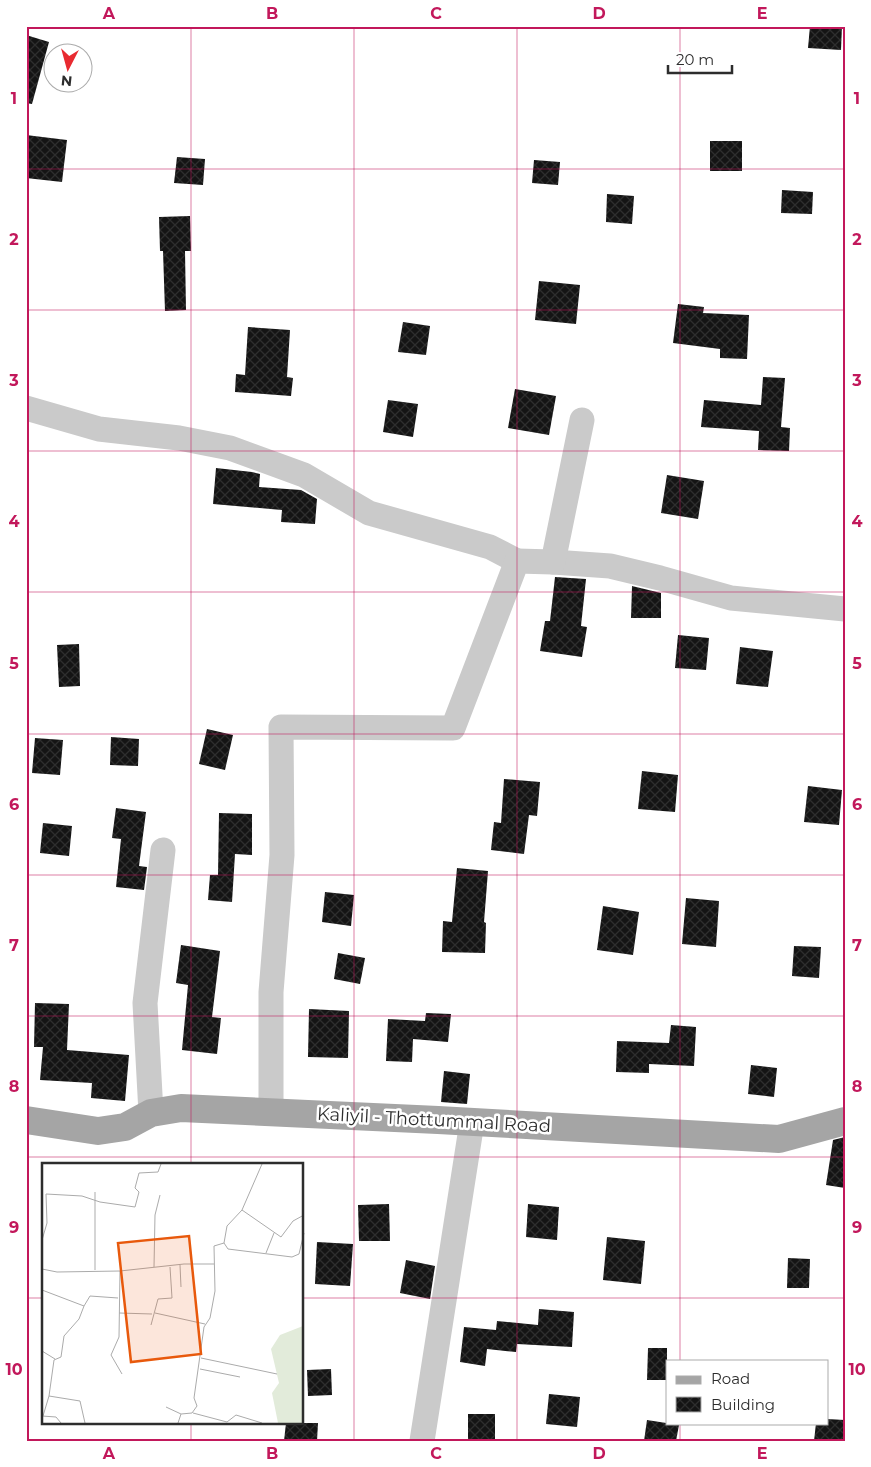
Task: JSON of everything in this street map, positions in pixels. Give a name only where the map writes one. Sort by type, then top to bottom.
[{"type":"main road","name":"Kaliyil - Thottummal Road","points":[[26,1120],[98,1131],[125,1127],[151,1113],[181,1108],[779,1139],[845,1121]]},
{"type":"street","points":[[26,408],[99,429],[179,438],[230,448],[304,475],[369,513],[490,547],[517,561],[610,566],[731,598],[845,609]]},
{"type":"street","points":[[553,562],[582,420]]},
{"type":"street","points":[[271,1112],[271,992],[282,855],[280,727],[453,728],[517,561]]},
{"type":"street","points":[[151,1113],[145,1003],[163,850]]},
{"type":"street","points":[[422,1441],[472,1122]]},
{"type":"building","points":[[810,26],[842,26],[841,50],[808,48]]},
{"type":"building","points":[[26,35],[49,42],[42,42],[42,68],[32,104],[26,103]]},
{"type":"building","points":[[26,135],[67,140],[62,182],[26,178]]},
{"type":"building","points":[[710,141],[742,141],[742,171],[710,171]]},
{"type":"building","points":[[177,157],[205,159],[203,185],[174,183]]},
{"type":"building","points":[[534,160],[560,162],[558,185],[532,183]]},
{"type":"building","points":[[782,190],[813,192],[812,214],[781,213]]},
{"type":"building","points":[[607,194],[634,196],[632,224],[606,222]]},
{"type":"building","points":[[190,216],[191,251],[185,251],[186,310],[165,311],[163,251],[160,251],[159,217]]},
{"type":"building","points":[[539,281],[580,285],[576,324],[535,320]]},
{"type":"building","points":[[678,304],[704,307],[703,313],[749,315],[747,359],[720,358],[720,349],[673,343]]},
{"type":"building","points":[[403,322],[430,326],[426,355],[398,352]]},
{"type":"building","points":[[248,327],[290,330],[287,377],[293,378],[291,396],[235,392],[236,374],[245,375]]},
{"type":"building","points":[[763,377],[785,378],[781,427],[790,428],[789,451],[758,450],[759,431],[701,427],[704,400],[761,405]]},
{"type":"building","points":[[515,389],[556,396],[549,435],[508,428]]},
{"type":"building","points":[[388,400],[418,404],[413,437],[383,432]]},
{"type":"building","points":[[216,468],[260,474],[259,487],[301,490],[317,499],[315,524],[281,522],[282,510],[213,504]]},
{"type":"building","points":[[667,475],[704,481],[698,519],[661,513]]},
{"type":"building","points":[[555,577],[586,579],[581,626],[587,627],[582,657],[540,651],[545,621],[550,621]]},
{"type":"building","points":[[632,586],[661,593],[661,618],[631,618]]},
{"type":"building","points":[[678,635],[709,638],[706,670],[675,668]]},
{"type":"building","points":[[79,644],[80,686],[59,687],[57,645]]},
{"type":"building","points":[[740,647],[773,651],[768,687],[736,684]]},
{"type":"building","points":[[207,729],[233,735],[225,770],[199,764]]},
{"type":"building","points":[[111,737],[139,739],[138,766],[110,765]]},
{"type":"building","points":[[35,738],[63,740],[60,775],[32,773]]},
{"type":"building","points":[[642,771],[678,775],[675,812],[638,809]]},
{"type":"building","points":[[504,779],[540,782],[537,816],[529,815],[524,854],[491,850],[494,822],[501,823]]},
{"type":"building","points":[[808,786],[842,790],[839,825],[804,822]]},
{"type":"building","points":[[116,808],[146,812],[139,866],[147,867],[144,890],[116,887],[121,839],[112,838]]},
{"type":"building","points":[[219,813],[252,814],[252,855],[235,854],[232,902],[208,900],[210,875],[218,875]]},
{"type":"building","points":[[43,823],[72,826],[69,856],[40,853]]},
{"type":"building","points":[[457,868],[488,871],[484,922],[486,923],[485,953],[442,952],[443,921],[452,922]]},
{"type":"building","points":[[325,892],[354,895],[351,926],[322,922]]},
{"type":"building","points":[[686,898],[719,901],[716,947],[682,944]]},
{"type":"building","points":[[603,906],[639,912],[633,955],[597,950]]},
{"type":"building","points":[[181,945],[220,951],[212,1017],[221,1018],[217,1054],[182,1050],[188,985],[176,983]]},
{"type":"building","points":[[794,946],[821,947],[819,978],[792,976]]},
{"type":"building","points":[[338,953],[365,958],[360,984],[334,979]]},
{"type":"building","points":[[35,1003],[69,1004],[67,1050],[129,1055],[125,1101],[91,1098],[92,1083],[40,1080],[43,1047],[34,1047]]},
{"type":"building","points":[[309,1009],[349,1011],[348,1058],[308,1057]]},
{"type":"building","points":[[426,1013],[451,1014],[448,1042],[413,1039],[412,1062],[386,1061],[388,1019],[425,1021]]},
{"type":"building","points":[[671,1025],[696,1027],[694,1066],[649,1064],[649,1073],[616,1072],[617,1041],[669,1043]]},
{"type":"building","points":[[751,1065],[777,1068],[774,1097],[748,1094]]},
{"type":"building","points":[[444,1071],[470,1074],[467,1104],[441,1102]]},
{"type":"building","points":[[845,1137],[845,1188],[826,1185],[833,1140]]},
{"type":"building","points":[[389,1204],[390,1241],[359,1241],[358,1205]]},
{"type":"building","points":[[528,1204],[559,1207],[557,1240],[526,1237]]},
{"type":"building","points":[[607,1237],[645,1241],[641,1284],[603,1280]]},
{"type":"building","points":[[317,1242],[353,1244],[350,1286],[315,1284]]},
{"type":"building","points":[[788,1258],[810,1259],[809,1288],[787,1288]]},
{"type":"building","points":[[406,1260],[435,1266],[430,1299],[400,1293]]},
{"type":"building","points":[[539,1309],[574,1312],[572,1347],[517,1344],[516,1352],[487,1349],[485,1366],[460,1362],[464,1327],[496,1330],[497,1321],[538,1325]]},
{"type":"building","points":[[648,1348],[667,1348],[666,1380],[647,1380]]},
{"type":"building","points":[[331,1369],[332,1395],[308,1396],[307,1370]]},
{"type":"building","points":[[549,1394],[580,1397],[577,1427],[546,1424]]},
{"type":"building","points":[[468,1414],[495,1414],[495,1441],[468,1441]]},
{"type":"building","points":[[828,1419],[845,1420],[845,1441],[814,1441],[816,1424],[828,1424]]},
{"type":"building","points":[[647,1420],[679,1425],[676,1441],[644,1441]]},
{"type":"building","points":[[318,1423],[317,1441],[284,1441],[286,1424]]}]
